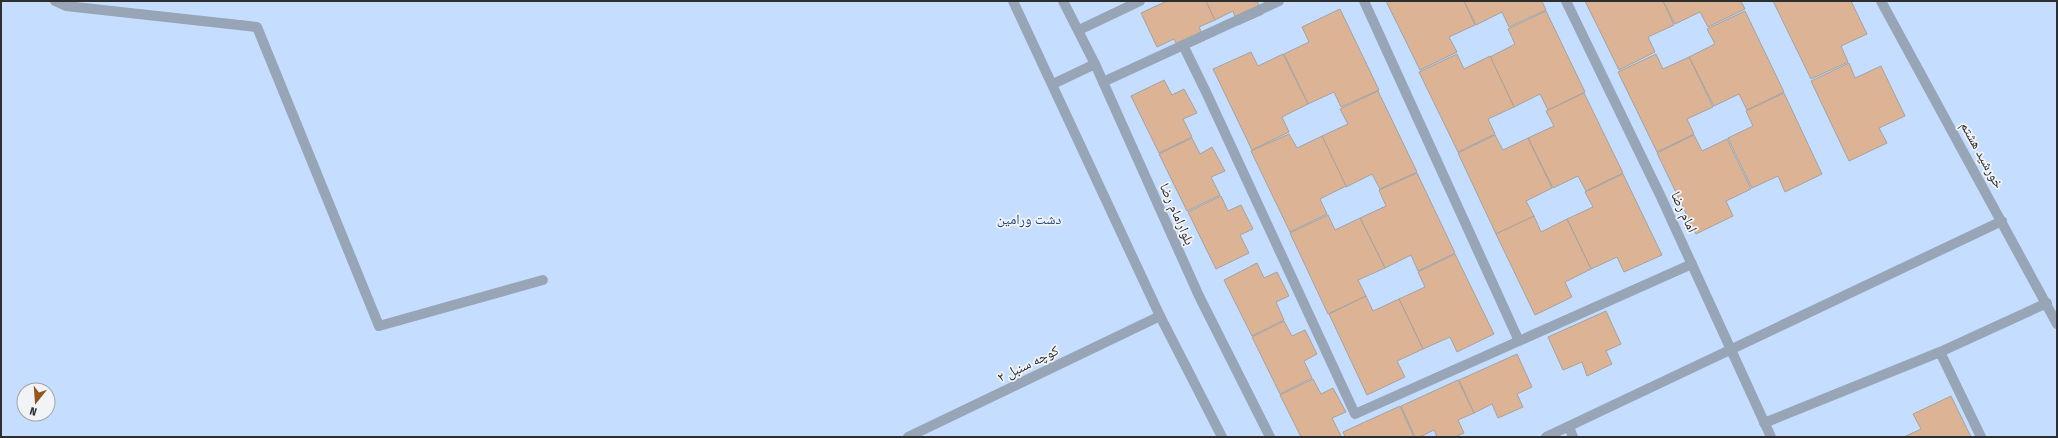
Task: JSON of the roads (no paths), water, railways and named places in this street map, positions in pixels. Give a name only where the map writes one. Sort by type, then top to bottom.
[{"type":"street","points":[[55,1],[66,6],[257,27],[379,326],[542,280]]},
{"type":"street","points":[[1013,1],[1160,316],[1222,437]]},
{"type":"street","name":"بلوارامام رضا","points":[[1063,1],[1095,64],[1199,296],[1270,437]]},
{"type":"street","points":[[1079,30],[1140,1]]},
{"type":"street","points":[[1103,82],[1279,1]]},
{"type":"street","points":[[1364,1],[1519,341]]},
{"type":"street","name":"امام رضا","points":[[1566,1],[1692,264],[1771,437]]},
{"type":"street","name":"خورشید هشتم","points":[[1881,1],[2047,303],[2057,324]]},
{"type":"street","points":[[1183,45],[1355,414],[1692,264]]},
{"type":"street","points":[[1053,84],[1095,64]]},
{"type":"street","points":[[1546,437],[2002,221]]},
{"type":"street","points":[[1764,423],[1940,352],[2047,303]]},
{"type":"street","name":"کوچه سنبل ۲","points":[[908,437],[1160,316]]},
{"type":"street","points":[[1940,352],[1981,437]]},
{"type":"street","points":[[1569,427],[1574,437]]},
{"type":"park label","name":"دشت ورامین","points":[[1029,219]]}]
